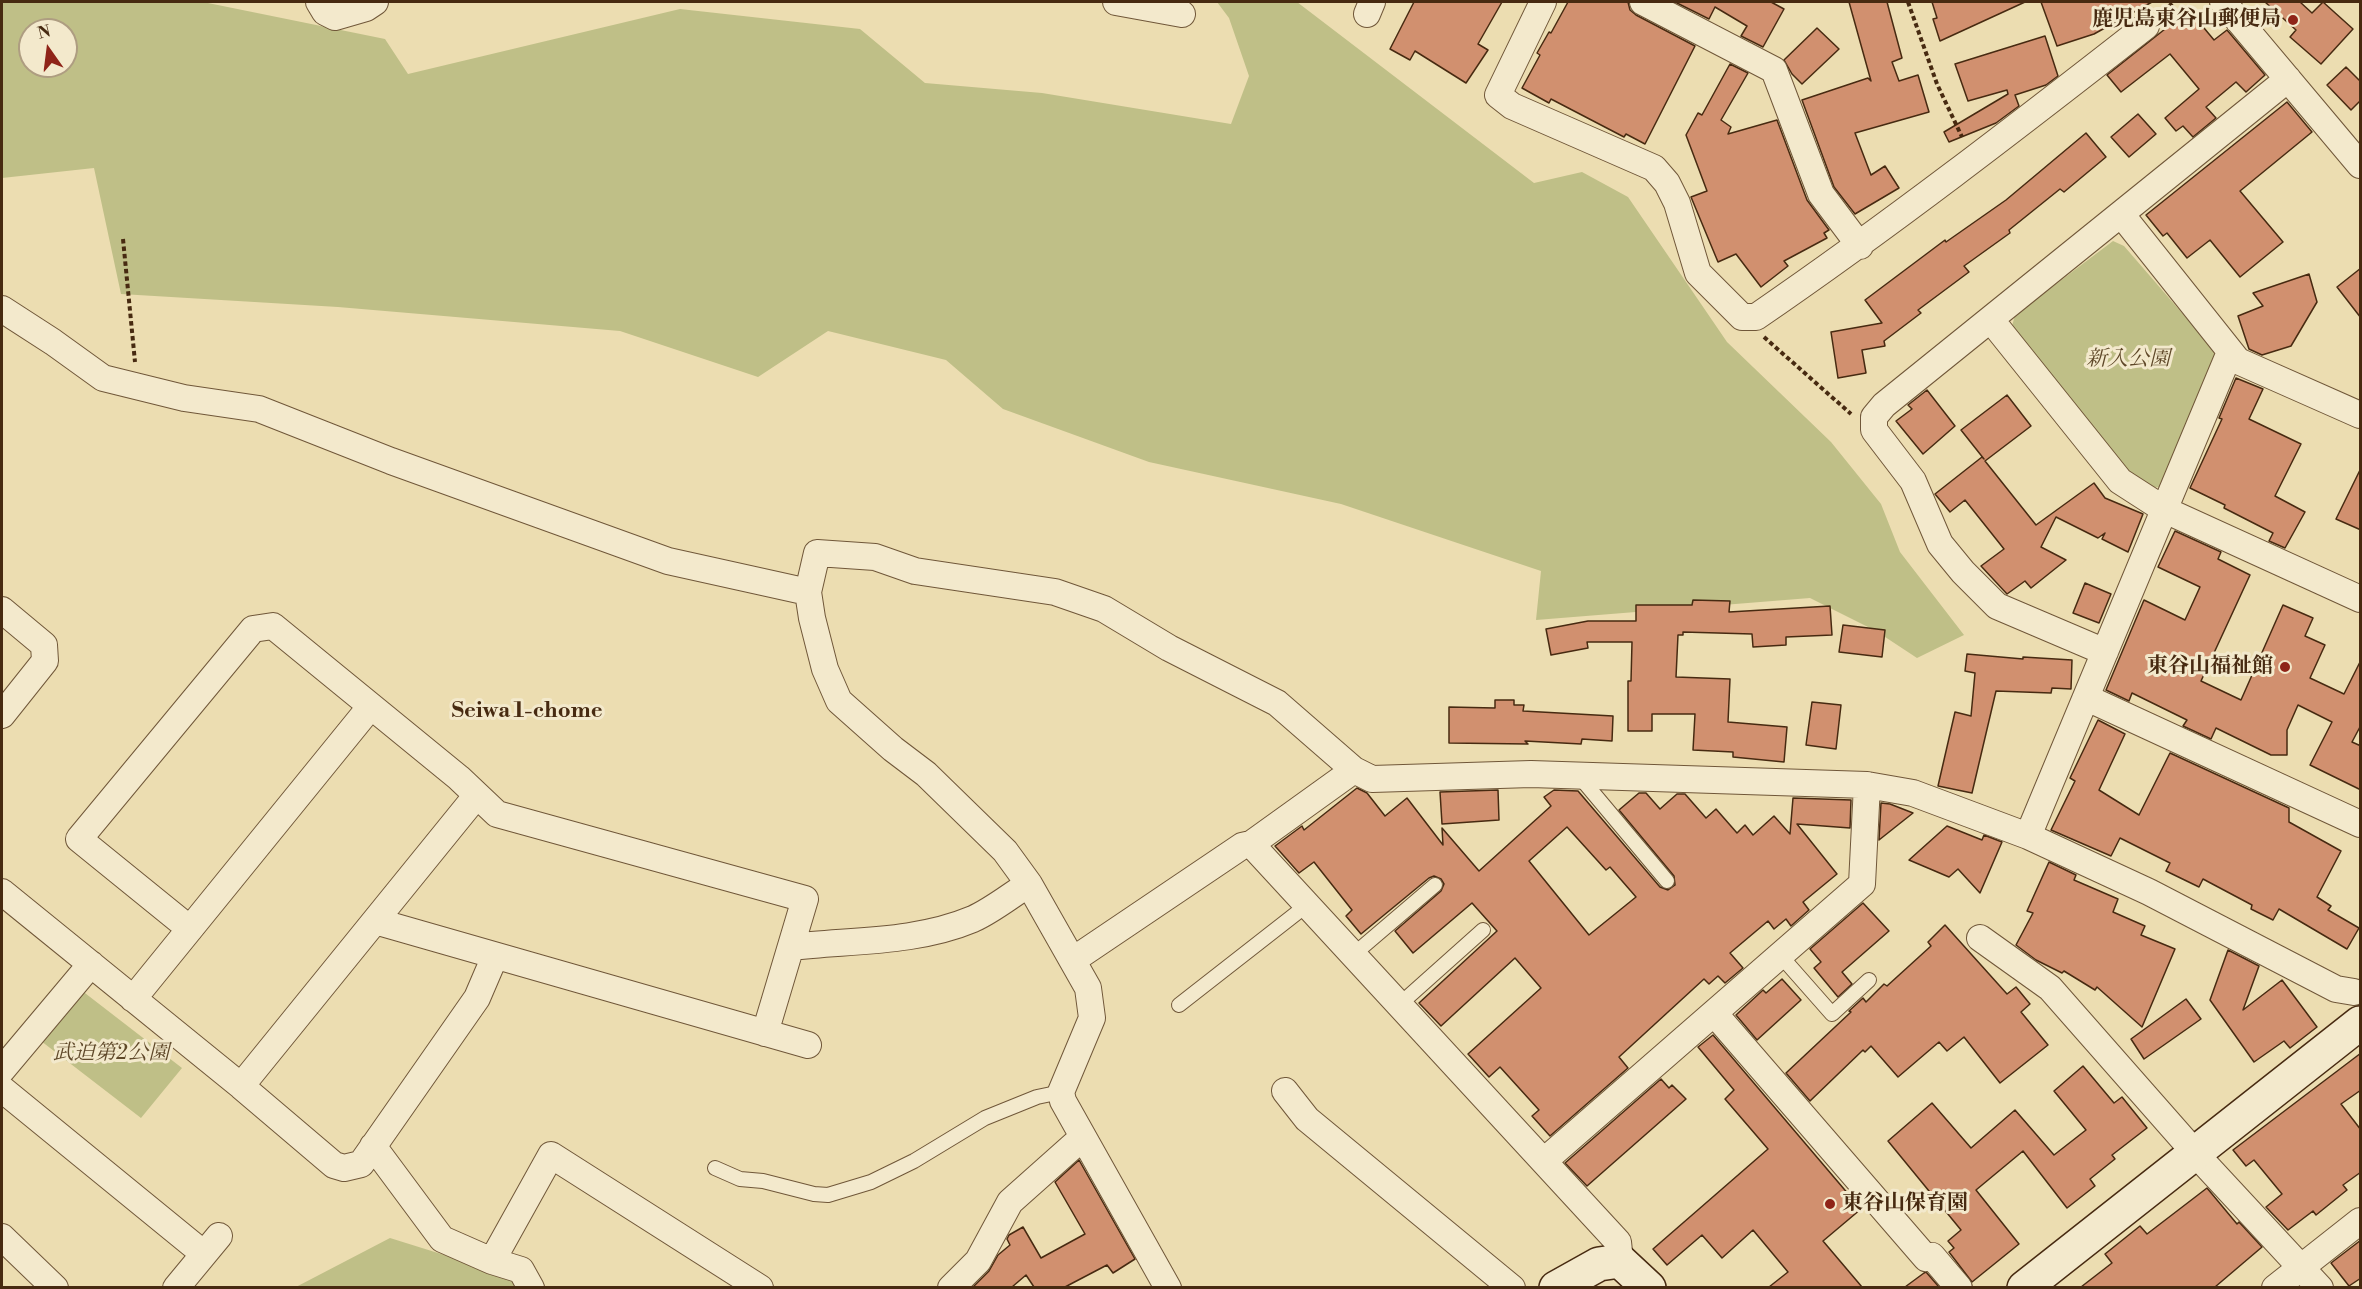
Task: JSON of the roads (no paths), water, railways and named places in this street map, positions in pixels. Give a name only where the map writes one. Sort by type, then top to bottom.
[{"type":"street","points":[[319,2],[325,12],[335,17],[366,8],[375,2]]},
{"type":"street","points":[[1116,2],[1182,14]]},
{"type":"street","points":[[1543,2],[1498,95],[1512,106],[1654,168],[1667,183],[1677,203],[1698,273],[1742,316],[1756,317],[1860,246],[1974,161],[2146,26]]},
{"type":"street","points":[[1643,2],[1774,70],[1821,194],[1834,215],[1860,246]]},
{"type":"street","points":[[2223,2],[2288,79],[2357,154]]},
{"type":"street","points":[[2105,652],[1997,606],[1963,572],[1940,544],[1914,481],[1874,430],[1874,417],[1884,405],[2288,79]]},
{"type":"street","points":[[2121,214],[2238,361],[2361,415]]},
{"type":"street","points":[[2,309],[54,342],[103,378],[184,398],[259,410],[668,561],[808,592]]},
{"type":"street","points":[[1991,320],[2120,481],[2165,510],[2361,599]]},
{"type":"street","points":[[2028,836],[2230,352]]},
{"type":"street","points":[[1168,1287],[1063,1101],[1061,1092],[1092,1018],[1088,988],[1029,884],[1005,851],[934,782],[839,701],[825,669],[808,592],[817,553],[875,557],[915,571],[1055,592],[1104,609],[1169,648],[1277,703],[1354,771],[1372,779],[1530,774],[1867,785],[1913,794],[2028,836],[2149,892],[2359,999],[2197,1154],[2025,1287]]},
{"type":"street","points":[[2,610],[44,645],[45,661],[2,715]]},
{"type":"street","points":[[190,929],[79,839],[253,629],[273,626],[459,778],[496,814],[805,899],[765,1033]]},
{"type":"street","points":[[2086,698],[2361,824]]},
{"type":"street","points":[[133,999],[371,706]]},
{"type":"street","points":[[1073,960],[1242,846],[1251,844],[1354,771]]},
{"type":"street","points":[[1544,1161],[1862,884],[1867,785]]},
{"type":"street","points":[[241,1086],[477,795]]},
{"type":"street","points":[[1251,844],[1618,1242],[1620,1260],[1649,1287]]},
{"type":"street","points":[[791,947],[904,938],[938,930],[975,918],[1029,884]]},
{"type":"street","points":[[2,892],[241,1086],[334,1165],[344,1168],[361,1164],[477,998],[495,956]]},
{"type":"street","points":[[375,921],[808,1045]]},
{"type":"street","points":[[1980,938],[2050,988],[2197,1154],[2320,1287]]},
{"type":"street","points":[[91,964],[2,1072],[212,1245],[176,1287]]},
{"type":"street","points":[[1714,1013],[1926,1258],[1932,1256],[1959,1287]]},
{"type":"street","points":[[1285,1091],[1307,1119],[1512,1287]]},
{"type":"street","points":[[951,1287],[978,1261],[1010,1202],[1083,1137]]},
{"type":"street","points":[[373,1146],[442,1239],[492,1261],[521,1270],[531,1287]]},
{"type":"street","points":[[492,1261],[551,1155],[760,1287]]},
{"type":"street","points":[[2275,1287],[2361,1221]]},
{"type":"street","points":[[2,1237],[55,1287]]},
{"type":"street","points":[[1556,1287],[1599,1264],[1620,1260]]},
{"type":"lane","points":[[1579,776],[1667,881]]},
{"type":"lane","points":[[1353,955],[1435,885]]},
{"type":"lane","points":[[1179,1005],[1307,905]]},
{"type":"lane","points":[[1400,1005],[1483,930]]},
{"type":"lane","points":[[1780,955],[1832,1014],[1869,981]]},
{"type":"lane","points":[[715,1168],[740,1179],[763,1181],[814,1194],[828,1195],[871,1182],[914,1161],[985,1118],[1036,1096],[1061,1092]]},
{"type":"place","name":"鹿児島東谷山郵便局","points":[[2293,20]]},
{"type":"place","name":"東谷山福祉館","points":[[2285,667]]},
{"type":"place","name":"東谷山保育園","points":[[1830,1204]]},
{"type":"district","name":"Seiwa 1-chome","points":[[527,712]]},
{"type":"park label","name":"新入公園","points":[[2128,360]]},
{"type":"park label","name":"武迫第2公園","points":[[111,1054]]}]
